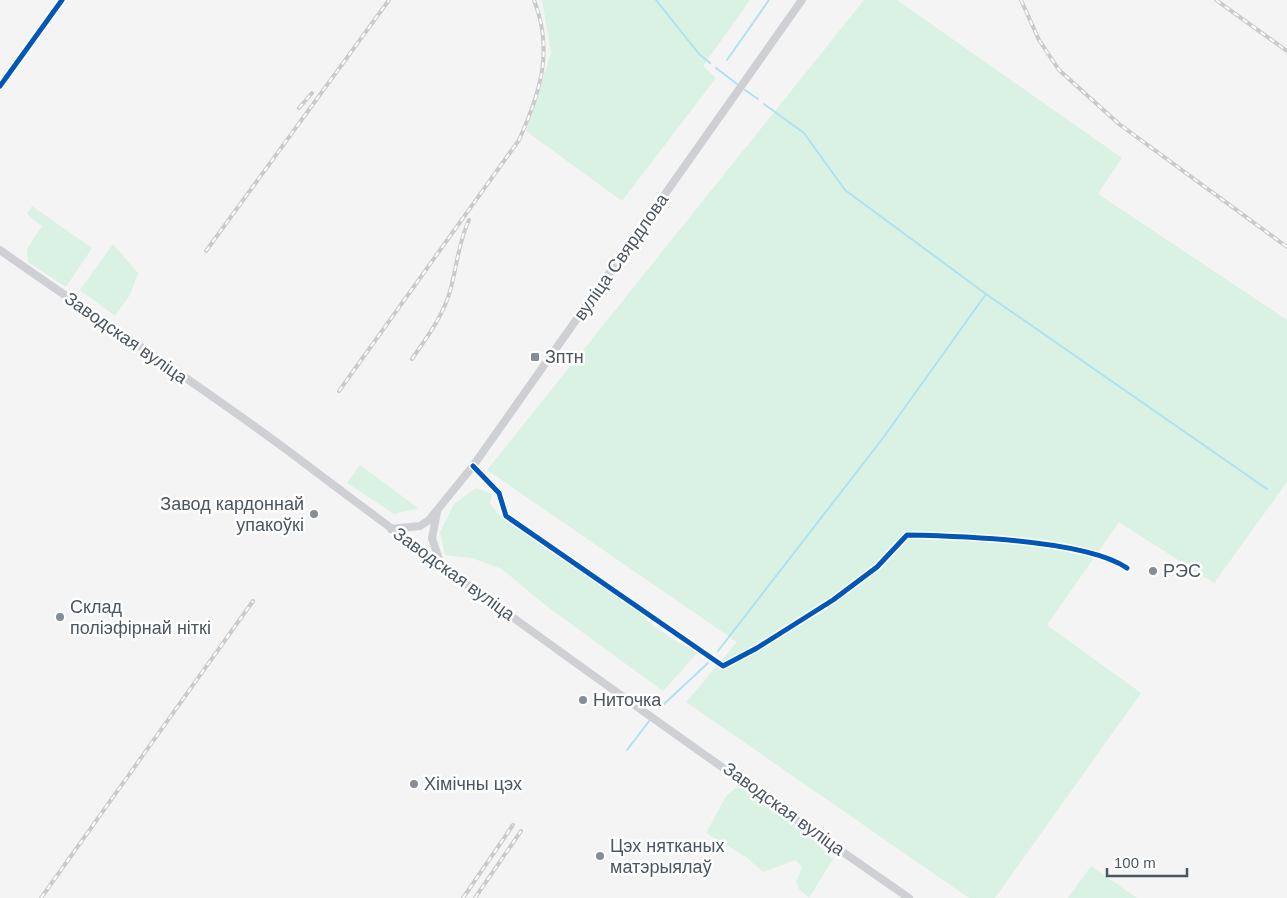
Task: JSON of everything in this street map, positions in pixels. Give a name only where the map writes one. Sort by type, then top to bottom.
[{"type":"main road","name":"вуліца Свярдлова","points":[[437,512],[473,466],[802,0]]},
{"type":"main road","name":"Заводская вуліца","points":[[0,250],[299,459],[441,566],[909,898]]},
{"type":"main road","points":[[390,528],[420,526],[437,512]]},
{"type":"main road","points":[[437,512],[432,538],[441,566]]},
{"type":"street","points":[[0,86],[62,0]]},
{"type":"street","points":[[473,466],[499,493],[506,516],[723,666],[757,648],[833,600],[877,567],[907,535],[965,537],[1064,547],[1116,560],[1127,568]]},
{"type":"green space","points":[[542,0],[750,0],[703,66],[716,78],[622,201],[526,131],[551,53]]},
{"type":"green space","points":[[864,0],[897,0],[1122,158],[1098,194],[1287,320],[1287,482],[1214,583],[1119,522],[1047,625],[1141,693],[995,898],[969,898],[686,702],[737,642],[487,470]]},
{"type":"green space","points":[[32,206],[92,248],[66,287],[28,262],[27,249],[42,226],[27,214]]},
{"type":"green space","points":[[113,244],[138,273],[130,295],[115,316],[80,290]]},
{"type":"green space","points":[[360,465],[419,508],[394,514],[347,483]]},
{"type":"green space","points":[[476,488],[492,494],[490,503],[497,513],[601,586],[638,608],[647,620],[659,630],[685,647],[693,641],[701,649],[663,691],[545,605],[502,569],[472,558],[445,555],[440,532],[454,504]]},
{"type":"green space","points":[[736,788],[743,788],[798,825],[833,859],[809,898],[799,889],[796,882],[802,867],[796,860],[763,872],[746,857],[706,833],[726,796]]},
{"type":"green space","points":[[1091,866],[1137,898],[1068,898]]},
{"type":"waterway","points":[[656,0],[699,54],[710,63]]},
{"type":"waterway","points":[[727,60],[769,0]]},
{"type":"waterway","points":[[716,68],[737,84]]},
{"type":"waterway","points":[[745,90],[758,99]]},
{"type":"waterway","points":[[764,104],[804,133],[845,190],[986,294],[1267,489]]},
{"type":"waterway","points":[[718,651],[883,438],[986,294]]},
{"type":"waterway","points":[[664,704],[708,663]]},
{"type":"waterway","points":[[627,750],[650,720]]},
{"type":"railway","points":[[206,251],[389,0]]},
{"type":"railway","points":[[339,391],[519,140],[538,88],[544,54],[540,19],[534,0]]},
{"type":"railway","points":[[1021,0],[1039,40],[1059,70],[1119,124],[1287,247]]},
{"type":"railway","points":[[1216,0],[1287,51]]},
{"type":"railway","points":[[299,108],[312,93]]},
{"type":"railway","points":[[412,359],[434,326],[447,300],[462,237],[469,220]]},
{"type":"railway","points":[[41,898],[253,601]]},
{"type":"railway","points":[[463,898],[513,825]]},
{"type":"railway","points":[[475,898],[521,831]]},
{"type":"cycle path","points":[[0,86],[62,0]]},
{"type":"cycle path","points":[[473,466],[499,493],[506,516],[723,666],[757,648],[833,600],[877,567],[907,535],[1021,541],[1083,551],[1108,559],[1127,568]]},
{"type":"place","name":"Зптн","points":[[535,357]]},
{"type":"place","name":"Завод кардоннай упакоўкі","points":[[314,514]]},
{"type":"place","name":"РЭС","points":[[1153,571]]},
{"type":"place","name":"Склад поліэфірнай ніткі","points":[[60,617]]},
{"type":"place","name":"Ниточка","points":[[583,700]]},
{"type":"place","name":"Хімічны цэх","points":[[414,784]]},
{"type":"place","name":"Цэх нятканых матэрыялаў","points":[[600,856]]}]
